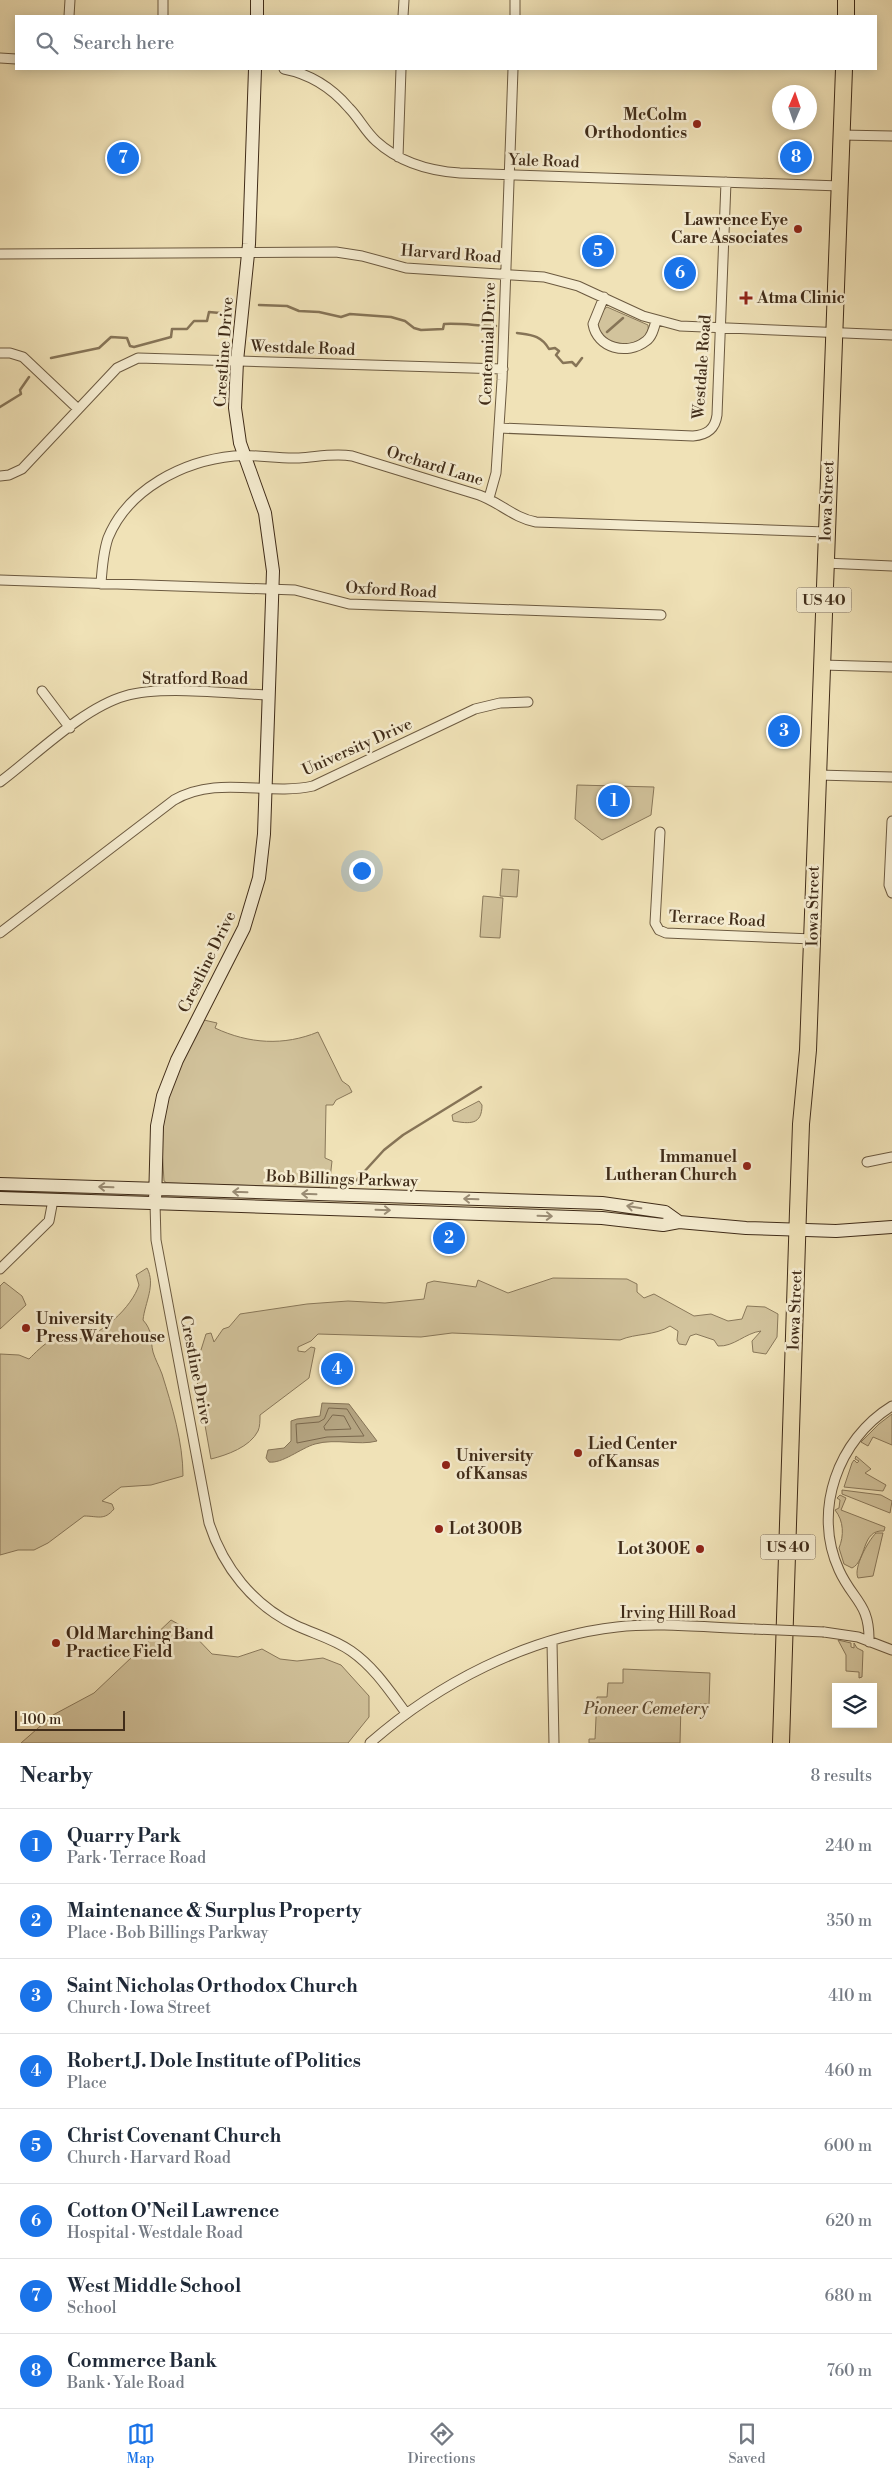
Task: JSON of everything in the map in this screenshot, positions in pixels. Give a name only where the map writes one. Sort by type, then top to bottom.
[{"type":"highway","points":[[846,0],[846,15]]},
{"type":"highway","name":"Iowa Street","points":[[781,1743],[798,1230],[812,939],[844,70]]},
{"type":"main road","points":[[256,15],[257,0]]},
{"type":"main road","name":"Crestline Drive","points":[[155,1203],[157,1126],[167,1083],[239,939],[254,897],[262,857],[273,590],[267,523],[244,456],[236,421],[236,361],[248,252],[255,70]]},
{"type":"main road","name":"Bob Billings Parkway","points":[[0,1184],[602,1203],[665,1212],[679,1222]]},
{"type":"main road","name":"Bob Billings Parkway","points":[[0,1198],[602,1218],[663,1226],[679,1222],[727,1227],[798,1230],[848,1230],[892,1227]]},
{"type":"street","points":[[69,15],[70,0]]},
{"type":"street","points":[[163,0],[163,15]]},
{"type":"street","points":[[403,15],[404,0]]},
{"type":"street","points":[[514,15],[515,0]]},
{"type":"street","points":[[0,58],[15,59]]},
{"type":"street","name":"Yale Road","points":[[288,70],[309,76],[330,90],[349,107],[376,141],[398,157],[418,166],[441,171],[840,186]]},
{"type":"street","points":[[398,157],[402,70]]},
{"type":"street","name":"Centennial Drive","points":[[489,498],[496,474],[500,428],[512,70]]},
{"type":"street","points":[[842,135],[892,136]]},
{"type":"street","name":"Westdale Road","points":[[500,428],[693,436],[704,434],[711,429],[716,420],[726,182]]},
{"type":"street","name":"Harvard Road","points":[[0,254],[349,253],[406,268],[505,273],[560,280],[656,320],[686,327],[720,330],[892,336]]},
{"type":"street","points":[[604,297],[592,324],[596,336],[606,345],[625,348],[638,345],[649,337],[656,320]]},
{"type":"street","points":[[0,352],[23,357],[78,409]]},
{"type":"street","name":"Westdale Road","points":[[0,476],[9,475],[22,469],[117,368],[138,358],[502,369]]},
{"type":"street","name":"Orchard Lane","points":[[102,584],[103,556],[108,538],[133,501],[167,476],[188,467],[210,460],[244,456],[298,458],[331,454],[352,456],[489,498],[516,516],[536,522],[826,532]]},
{"type":"street","points":[[825,563],[892,566]]},
{"type":"street","name":"Oxford Road","points":[[0,580],[304,592],[349,604],[662,615]]},
{"type":"street","points":[[822,665],[892,667]]},
{"type":"street","points":[[42,691],[70,728]]},
{"type":"street","name":"Stratford Road","points":[[0,782],[104,704],[122,697],[144,692],[269,695]]},
{"type":"street","name":"University Drive","points":[[0,933],[180,797],[202,788],[214,787],[290,789],[313,786],[475,709],[500,703],[528,702]]},
{"type":"street","points":[[818,775],[892,777]]},
{"type":"street","points":[[892,821],[889,885],[892,893]]},
{"type":"street","name":"Terrace Road","points":[[660,832],[655,923],[659,930],[666,933],[812,939]]},
{"type":"street","points":[[867,1162],[892,1157]]},
{"type":"street","points":[[0,1269],[49,1221],[53,1200]]},
{"type":"street","name":"Crestline Drive","points":[[155,1203],[156,1240],[175,1350],[209,1523],[217,1546],[234,1574],[258,1600],[284,1619],[335,1642],[359,1657],[379,1677],[406,1713]]},
{"type":"street","points":[[869,1642],[868,1617],[843,1577],[832,1550],[829,1508],[833,1483],[844,1456],[864,1429],[892,1406]]},
{"type":"street","name":"Irving Hill Road","points":[[370,1743],[406,1713],[479,1670],[518,1653],[598,1630],[636,1626],[824,1632],[858,1637],[892,1650]]},
{"type":"street","points":[[552,1642],[554,1743]]},
{"type":"green space","points":[[607,307],[648,325],[648,332],[638,341],[631,343],[623,344],[608,341],[601,335],[597,326],[602,311]]},
{"type":"green space","points":[[577,785],[654,787],[651,815],[602,840],[575,819]]},
{"type":"green space","points":[[502,869],[519,870],[517,897],[500,896]]},
{"type":"green space","points":[[483,896],[503,898],[500,938],[480,937]]},
{"type":"green space","points":[[204,1020],[217,1023],[215,1028],[254,1040],[292,1040],[318,1032],[342,1081],[349,1086],[352,1092],[336,1100],[333,1105],[326,1105],[325,1158],[332,1161],[329,1188],[167,1183],[164,1181],[161,1132],[169,1088]]},
{"type":"green space","points":[[479,1101],[482,1105],[480,1116],[477,1120],[470,1123],[453,1121],[452,1115]]},
{"type":"green space","points":[[147,1268],[150,1287],[143,1320],[150,1332],[153,1352],[173,1411],[183,1463],[183,1476],[151,1485],[121,1487],[102,1501],[112,1504],[114,1509],[107,1515],[100,1517],[84,1516],[48,1543],[34,1550],[18,1550],[0,1555],[0,1354],[19,1355],[29,1359],[45,1344],[58,1337],[64,1335],[78,1339],[96,1332],[123,1311],[139,1285],[136,1275]]},
{"type":"green space","points":[[553,1278],[627,1279],[637,1284],[637,1292],[644,1298],[654,1294],[694,1316],[711,1314],[728,1321],[742,1319],[747,1306],[765,1307],[778,1314],[777,1337],[766,1354],[753,1352],[752,1341],[761,1331],[724,1346],[718,1346],[714,1340],[696,1334],[690,1336],[686,1345],[679,1344],[677,1340],[678,1331],[670,1326],[658,1331],[620,1340],[452,1333],[421,1337],[318,1334],[311,1341],[298,1347],[298,1351],[305,1352],[311,1347],[315,1348],[309,1378],[260,1415],[259,1429],[250,1442],[231,1453],[211,1459],[195,1369],[206,1334],[211,1333],[214,1342],[223,1329],[229,1327],[240,1314],[307,1304],[348,1301],[385,1303],[424,1299],[427,1283],[434,1281],[476,1287],[478,1280],[508,1293]]},
{"type":"green space","points":[[4,1282],[22,1296],[26,1305],[0,1329],[0,1286]]},
{"type":"green space","points":[[892,1414],[892,1445],[873,1437],[868,1446],[861,1442],[879,1424]]},
{"type":"green space","points":[[856,1456],[871,1469],[865,1473],[886,1485],[883,1491],[844,1487],[852,1463],[854,1460],[857,1463],[859,1461],[855,1459]]},
{"type":"green space","points":[[842,1490],[881,1495],[892,1501],[890,1513],[842,1494]]},
{"type":"green space","points":[[840,1495],[846,1498],[841,1510],[885,1527],[884,1531],[871,1535],[860,1559],[852,1568],[844,1564],[839,1548],[842,1539],[842,1529],[840,1519],[835,1510],[839,1508],[840,1500],[837,1498]]},
{"type":"green space","points":[[876,1533],[883,1533],[873,1576],[858,1578],[859,1561],[865,1548]]},
{"type":"green space","points":[[171,1620],[189,1630],[212,1654],[238,1657],[262,1649],[280,1659],[297,1661],[323,1658],[341,1665],[369,1696],[369,1717],[348,1743],[21,1743],[53,1715],[94,1693]]},
{"type":"green space","points":[[838,1640],[851,1643],[851,1647],[854,1648],[854,1643],[857,1648],[863,1651],[862,1677],[859,1678],[859,1672],[846,1671],[846,1655]]},
{"type":"green space","name":"Pioneer Cemetery","points":[[623,1669],[710,1673],[709,1704],[681,1704],[680,1743],[589,1743],[589,1739],[595,1739],[597,1697],[607,1697],[608,1683],[623,1683]]},
{"type":"water","points":[[322,1403],[349,1404],[377,1441],[363,1443],[323,1442],[310,1446],[280,1461],[269,1462],[266,1458],[268,1450],[284,1448],[291,1441],[291,1421],[320,1416]]},
{"type":"waterway","points":[[259,305],[287,306],[299,311],[319,312],[341,317],[350,314],[391,317],[405,321],[414,328],[421,330],[443,329],[444,324],[496,326]]},
{"type":"waterway","points":[[51,358],[99,348],[111,337],[127,338],[130,346],[134,347],[171,337],[172,329],[187,329],[194,321],[207,321],[209,312],[220,313]]},
{"type":"waterway","points":[[607,332],[623,318]]},
{"type":"waterway","points":[[517,333],[535,336],[543,341],[549,349],[555,348],[559,351],[556,355],[563,363],[572,362],[576,366],[582,358]]},
{"type":"waterway","points":[[0,407],[21,394],[20,390],[29,377]]},
{"type":"waterway","points":[[352,1185],[384,1150],[403,1135],[481,1087]]},
{"type":"place","name":"McColm Orthodontics","points":[[697,124]]},
{"type":"place","name":"Commerce Bank","points":[[796,157]]},
{"type":"place","name":"West Middle School","points":[[123,158]]},
{"type":"place","name":"Lawrence Eye Care Associates","points":[[798,229]]},
{"type":"place","name":"Christ Covenant Church","points":[[598,251]]},
{"type":"place","name":"Cotton O'Neil Lawrence","points":[[680,273]]},
{"type":"place","name":"Atma Clinic","points":[[746,298]]},
{"type":"place","name":"Saint Nicholas Orthodox Church","points":[[784,731]]},
{"type":"place","name":"Quarry Park","points":[[614,801]]},
{"type":"place","name":"Immanuel Lutheran Church","points":[[747,1166]]},
{"type":"place","name":"Maintenance & Surplus Property","points":[[449,1238]]},
{"type":"place","name":"University Press Warehouse","points":[[26,1328]]},
{"type":"place","name":"Robert J. Dole Institute of Politics","points":[[337,1369]]},
{"type":"place","name":"Lied Center of Kansas","points":[[578,1453]]},
{"type":"place","name":"University of Kansas","points":[[446,1465]]},
{"type":"place","name":"Lot 300B","points":[[439,1529]]},
{"type":"place","name":"Lot 300E","points":[[700,1549]]},
{"type":"place","name":"Old Marching Band Practice Field","points":[[56,1643]]}]
